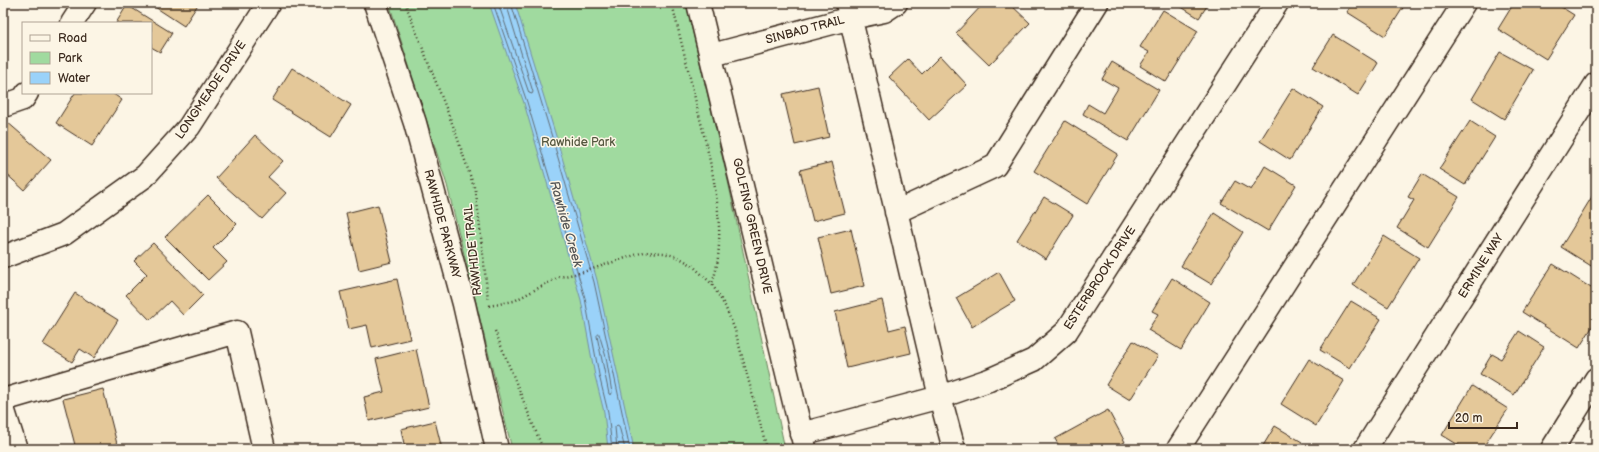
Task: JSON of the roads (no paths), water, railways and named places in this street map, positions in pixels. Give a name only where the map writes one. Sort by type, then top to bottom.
[{"type":"street","points":[[73,22],[85,3]]},
{"type":"street","name":"LONGMEADE DRIVE","points":[[3,257],[64,234],[145,176],[189,127],[269,3]]},
{"type":"street","name":"RAWHIDE PARKWAY","points":[[375,3],[414,123],[460,289],[497,449]]},
{"type":"street","name":"GOLFING GREEN DRIVE","points":[[698,3],[712,55],[803,442]]},
{"type":"street","name":"SINBAD TRAIL","points":[[712,55],[849,11],[884,11],[896,3]]},
{"type":"street","points":[[896,212],[996,166],[1097,3]]},
{"type":"street","name":"ESTERBROOK DRIVE","points":[[803,442],[989,380],[1034,360],[1066,332],[1277,3]]},
{"type":"street","points":[[1178,449],[1464,3]]},
{"type":"street","points":[[849,11],[940,397],[954,449]]},
{"type":"street","name":"ERMINE WAY","points":[[1365,449],[1596,84]]},
{"type":"street","points":[[3,106],[23,99],[26,94]]},
{"type":"street","points":[[3,400],[237,332],[264,449]]},
{"type":"street","points":[[1552,449],[1596,379]]},
{"type":"street","points":[[3,408],[16,449]]},
{"type":"water","name":"Rawhide Creek","points":[[489,3],[515,3],[556,136],[597,280],[634,449],[608,449],[604,412],[595,376],[581,300],[524,103]]},
{"type":"park label","name":"Rawhide Park","points":[[578,142]]}]
